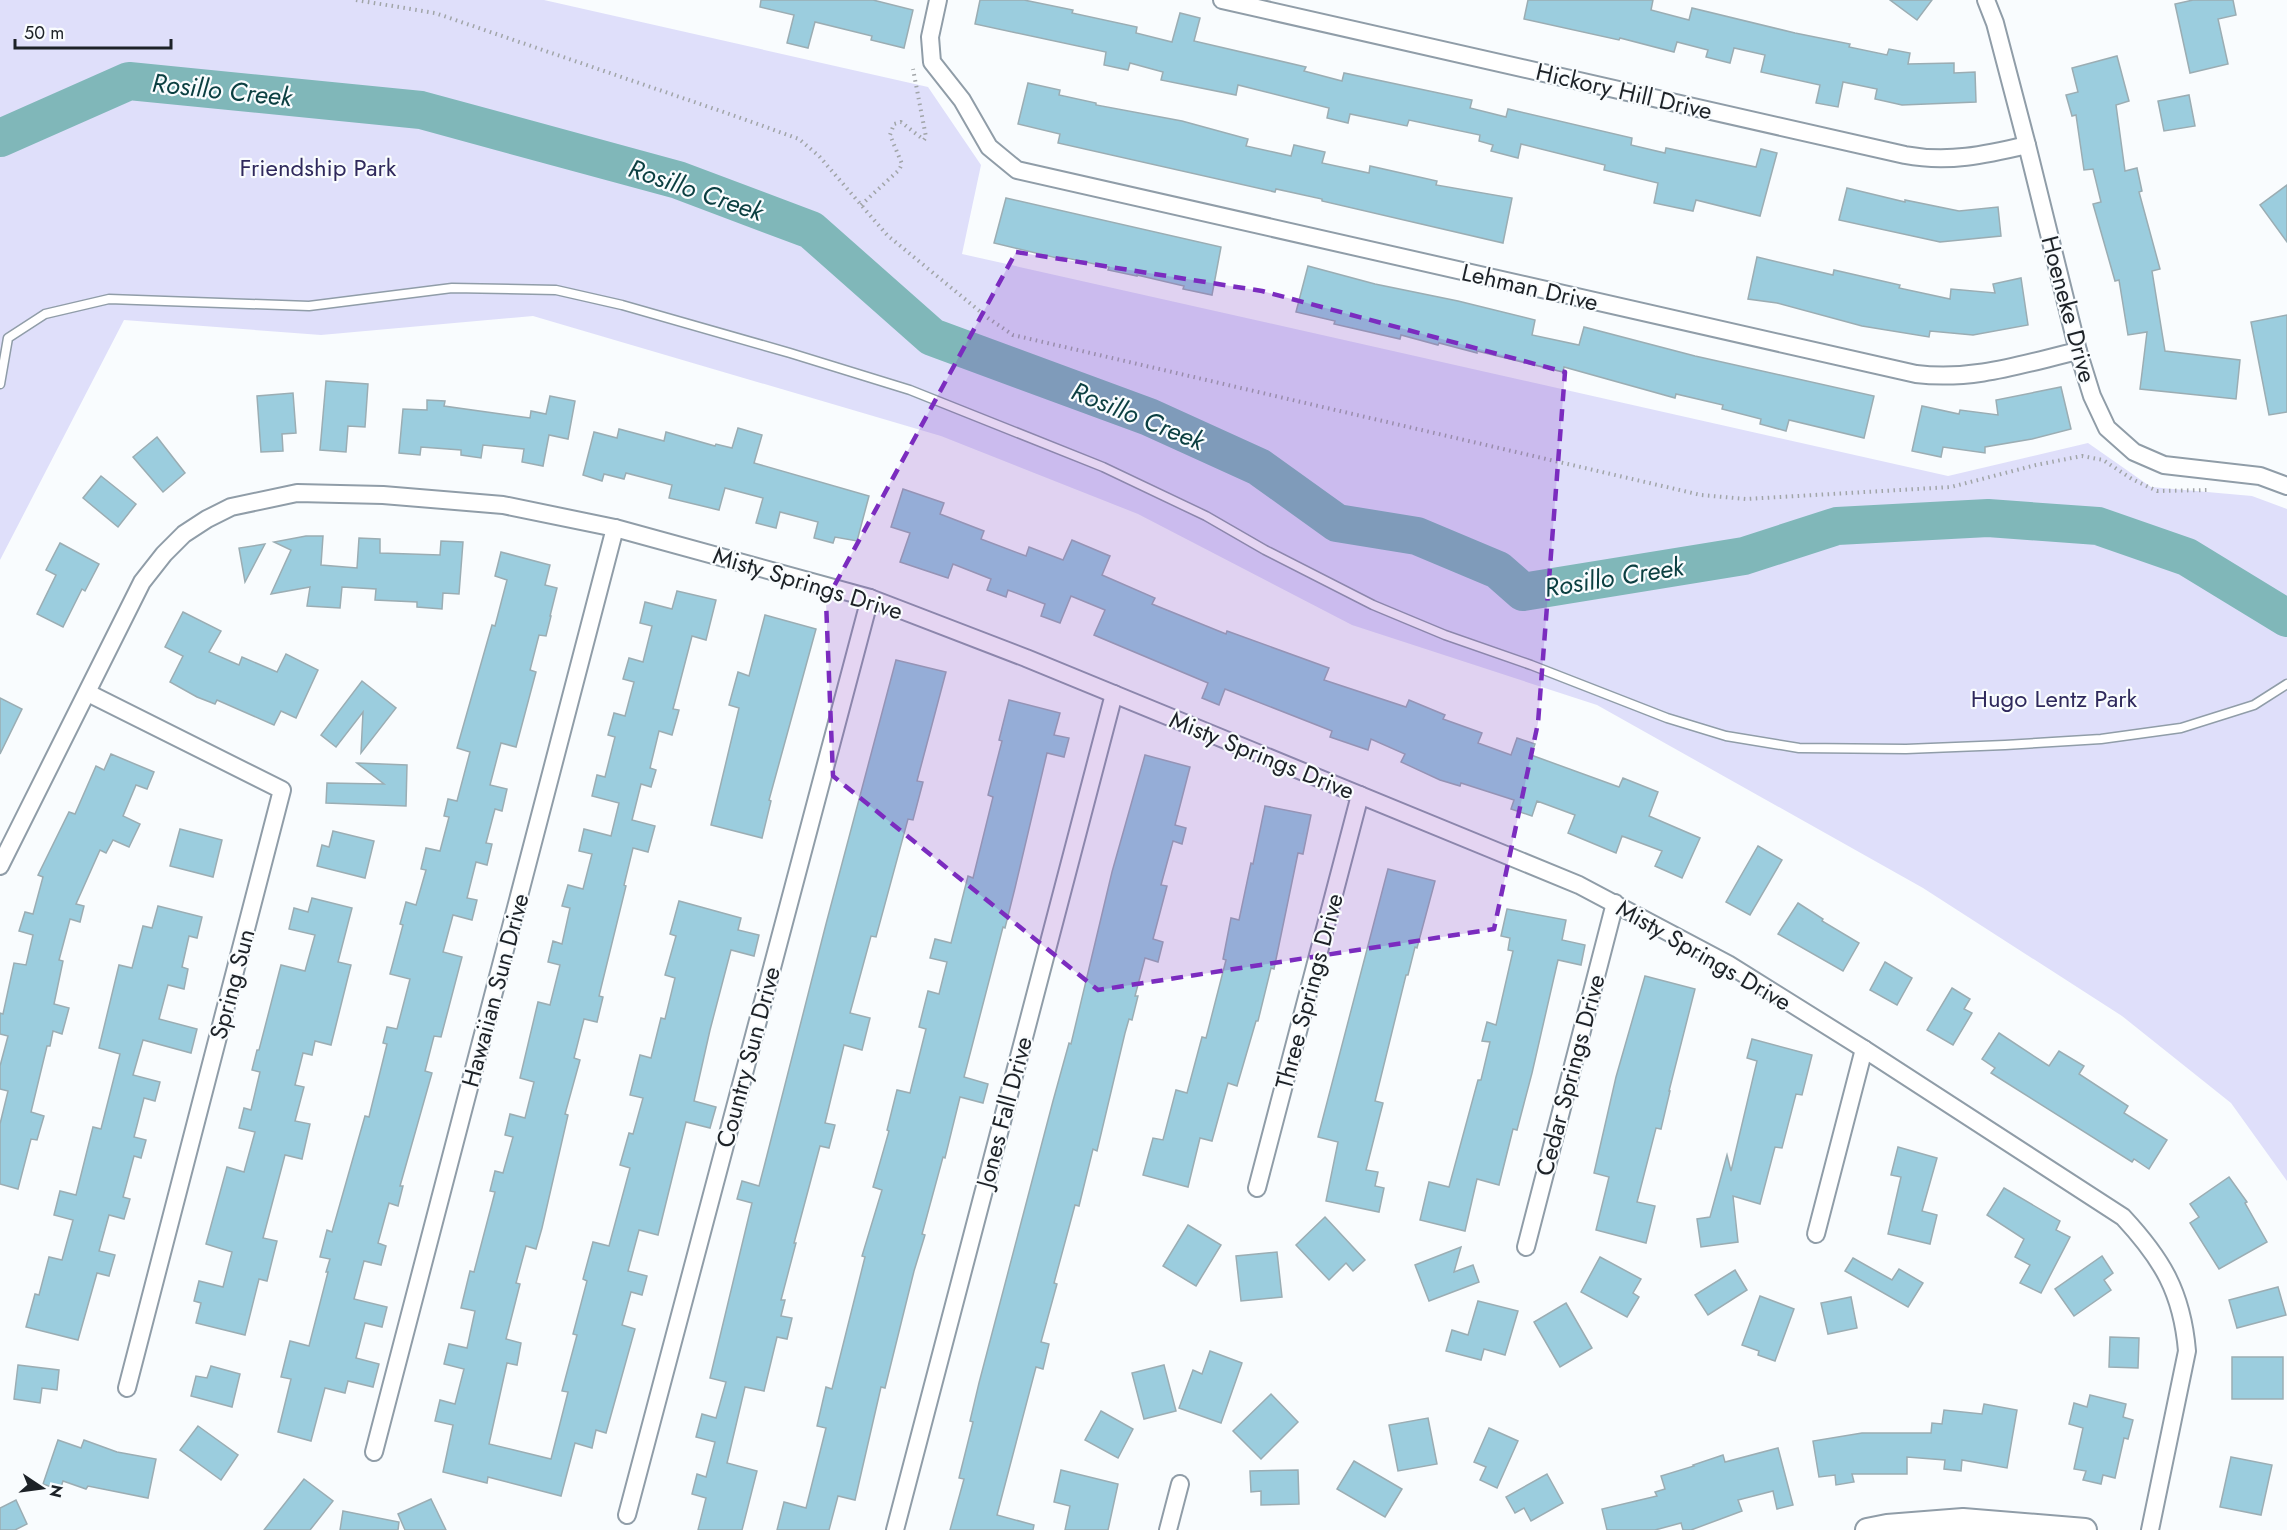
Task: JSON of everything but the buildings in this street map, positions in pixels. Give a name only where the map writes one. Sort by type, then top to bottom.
[{"type":"street","name":"Lehman Drive","points":[[938,0],[930,37],[932,62],[962,100],[989,147],[1017,170],[1916,374],[1946,377],[1977,375],[2078,351]]},
{"type":"street","name":"Hickory Hill Drive","points":[[1222,0],[1925,159],[1964,158],[2027,144]]},
{"type":"street","name":"Hoeneke Drive","points":[[1986,0],[1995,23],[2027,144],[2078,351],[2091,396],[2107,428],[2133,452],[2164,465],[2260,476],[2287,486]]},
{"type":"street","name":"Misty Springs Drive","points":[[0,866],[134,598],[153,568],[184,534],[231,507],[297,493],[383,495],[504,505],[615,528],[870,598],[1114,694],[1579,885],[1728,964],[2123,1217],[2141,1236],[2174,1288],[2181,1308],[2187,1351],[2150,1530]]},
{"type":"street","name":"Hawaiian Sun Drive","points":[[374,1452],[615,528]]},
{"type":"street","name":"Country Sun Drive","points":[[627,1515],[870,598]]},
{"type":"street","name":"Spring Sun","points":[[88,693],[282,790],[126,1388]]},
{"type":"street","name":"Jones Fall Drive","points":[[895,1530],[1114,694]]},
{"type":"street","name":"Three Springs Drive","points":[[1257,1188],[1360,795]]},
{"type":"street","name":"Cedar Springs Drive","points":[[1526,1247],[1615,903]]},
{"type":"street","points":[[1815,1234],[1864,1049]]},
{"type":"street","points":[[1168,1530],[1180,1484]]},
{"type":"street","points":[[1868,1530],[1887,1526],[1963,1520],[2085,1530]]},
{"type":"lane","points":[[0,384],[8,338],[45,314],[109,299],[309,306],[452,288],[556,290],[690,324],[910,390],[1103,467],[1206,516],[1265,550],[1383,609],[1444,635],[1531,665],[1667,718],[1726,736],[1799,748],[1906,749],[2101,739],[2181,728],[2254,705],[2287,684]]},
{"type":"path","points":[[356,0],[435,13],[799,139],[819,156],[887,235],[988,318],[1013,335],[1701,495],[1746,499],[1952,488],[2036,465],[2082,456],[2103,460],[2132,479],[2157,491],[2216,490]]},
{"type":"path","points":[[861,206],[899,170],[902,164],[890,135],[894,124],[901,123],[924,140],[926,137],[911,58]]},
{"type":"highlighted area","points":[[1016,252],[1262,291],[1565,372],[1538,723],[1494,929],[1098,990],[833,776],[826,601]]},
{"type":"green space","name":"Hugo Lentz Park","points":[[0,0],[544,0],[928,87],[981,165],[962,254],[1948,476],[2088,443],[2151,487],[2252,496],[2287,509],[2287,1181],[2231,1103],[2122,1016],[1923,888],[1597,705],[1352,625],[1138,514],[941,436],[533,316],[321,335],[124,320],[0,560]]},
{"type":"waterway","name":"Rosillo Creek","points":[[0,138],[129,81],[421,110],[678,180],[811,230],[932,337],[1149,417],[1259,467],[1337,523],[1417,536],[1498,570],[1523,592],[1744,556],[1837,526],[1988,518],[2098,526],[2187,557],[2287,618]]},
{"type":"park label","name":"Friendship Park","points":[[318,167]]}]
